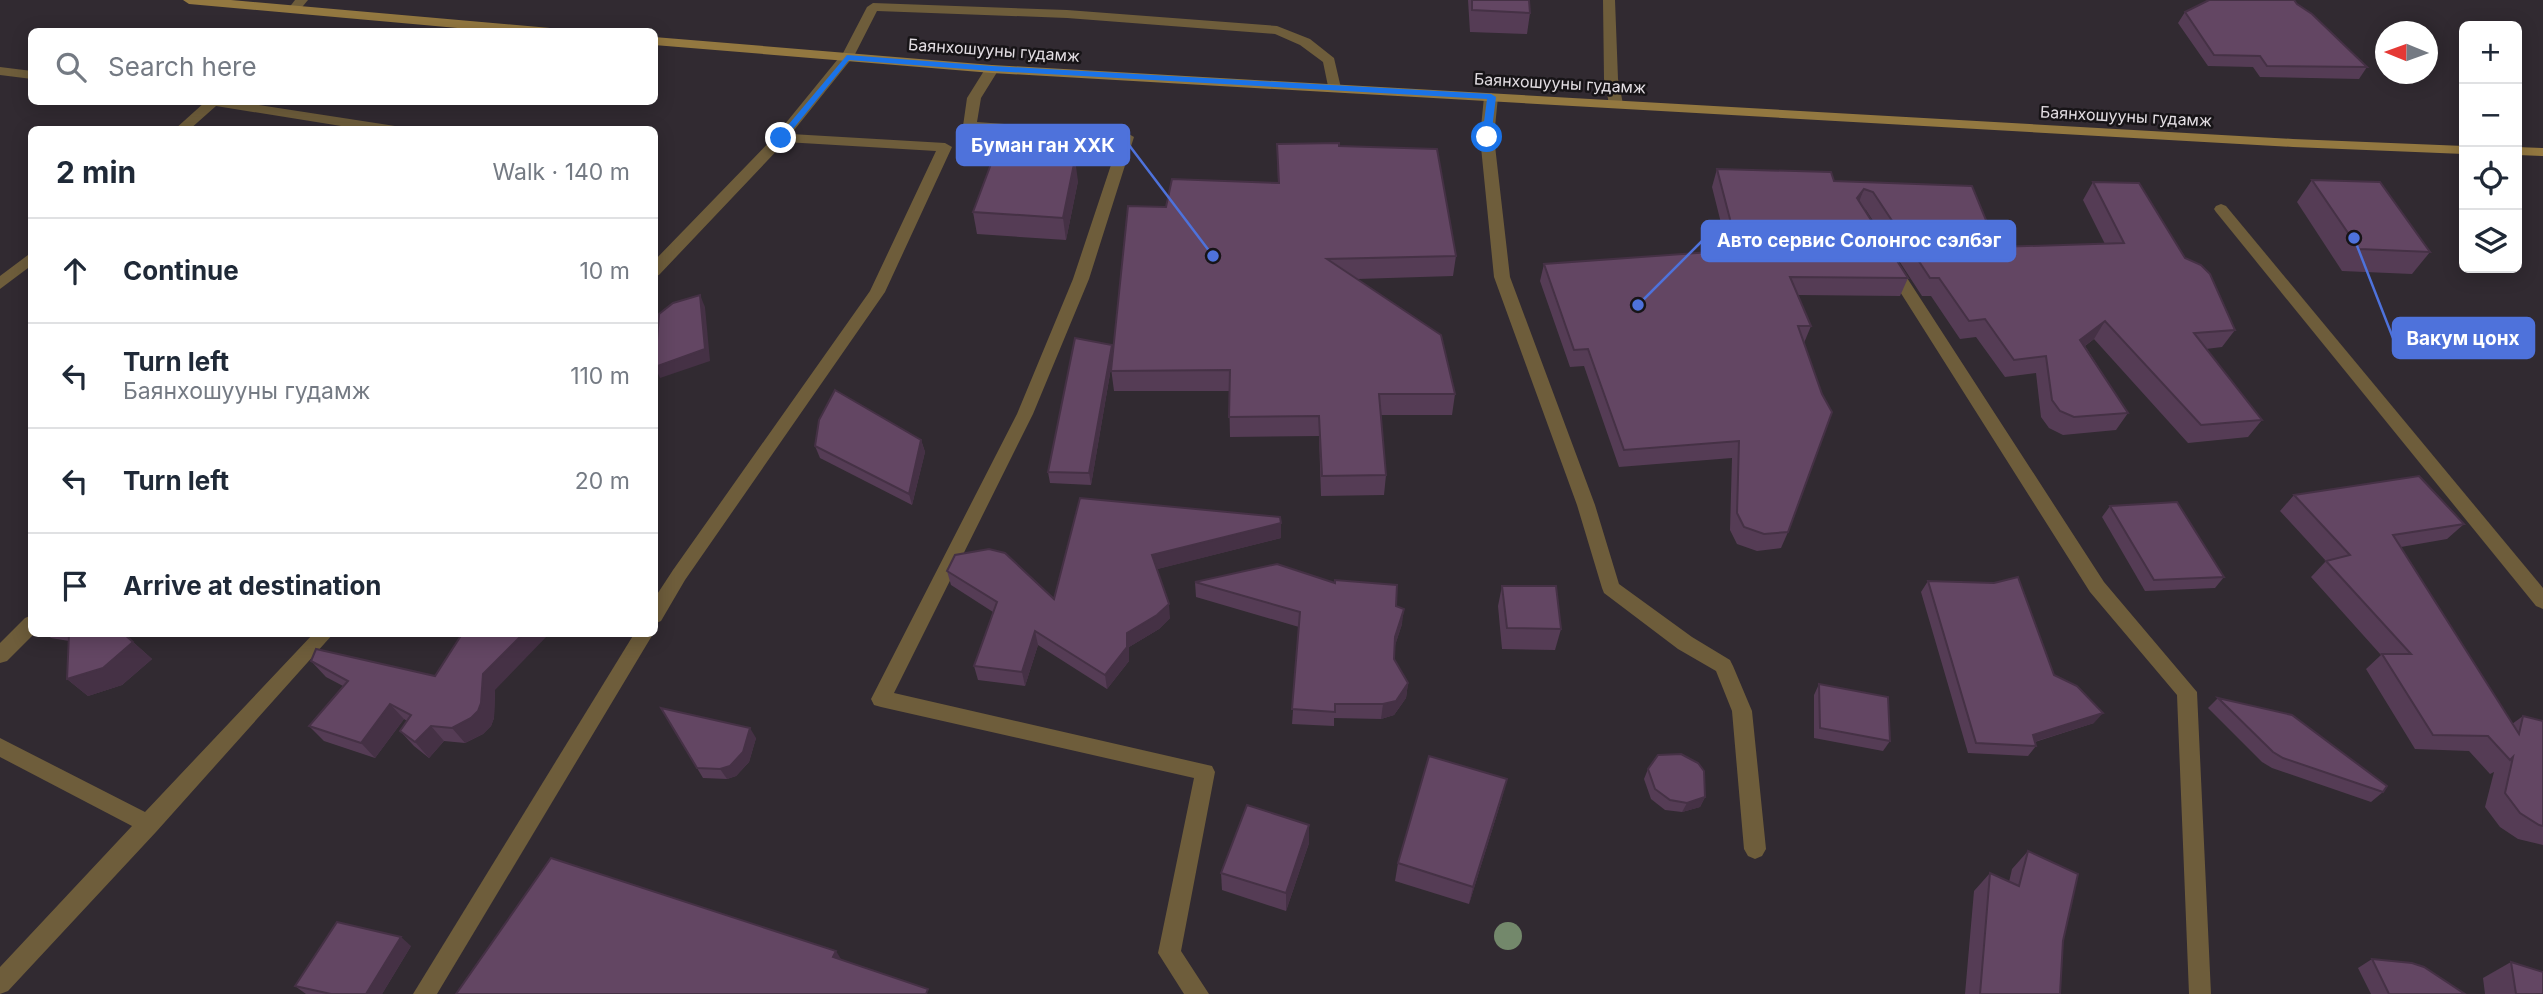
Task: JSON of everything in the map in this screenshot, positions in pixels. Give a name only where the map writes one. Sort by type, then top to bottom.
[{"type":"main road","points":[[189,0],[298,5],[513,28]]},
{"type":"main road","name":"Баянхошууны гудамж","points":[[658,41],[992,69],[2293,143],[2459,149]]},
{"type":"main road","points":[[2522,151],[2543,152]]},
{"type":"street","points":[[1609,0],[1611,79],[1616,104]]},
{"type":"street","points":[[658,267],[781,138],[847,57],[874,4],[1067,14],[1277,30],[1305,42],[1329,61],[1334,88]]},
{"type":"street","points":[[992,69],[974,97],[970,126],[1127,137],[1081,279],[1025,414],[881,699],[1205,772],[1169,953],[1198,994]]},
{"type":"street","points":[[0,71],[28,74]]},
{"type":"street","points":[[1491,97],[1487,137],[1502,277],[1586,505],[1611,588],[1685,643],[1723,666],[1742,711],[1755,849]]},
{"type":"street","points":[[185,126],[210,105]]},
{"type":"street","points":[[233,105],[369,126]]},
{"type":"street","points":[[658,610],[877,292],[945,148],[781,138]]},
{"type":"street","points":[[2221,209],[2543,601]]},
{"type":"street","points":[[1881,249],[2097,587],[2187,692],[2200,994]]},
{"type":"street","points":[[0,284],[28,260]]},
{"type":"street","points":[[0,655],[28,627]]},
{"type":"street","points":[[0,984],[321,637]]},
{"type":"street","points":[[424,994],[642,637]]},
{"type":"street","points":[[0,747],[149,825]]},
{"type":"building","points":[[1472,0],[1529,0],[1530,13],[1472,10]]},
{"type":"building","points":[[2209,0],[2294,0],[2367,67],[2267,66],[2260,56],[2214,55],[2185,12]]},
{"type":"building","points":[[1339,143],[1339,146],[1437,149],[1456,256],[1327,259],[1441,335],[1455,394],[1379,394],[1386,475],[1322,476],[1319,416],[1229,417],[1230,370],[1111,371],[1128,206],[1166,207],[1172,179],[1279,183],[1277,144]]},
{"type":"building","points":[[994,156],[1075,159],[1063,218],[973,212]]},
{"type":"building","points":[[1717,169],[1831,172],[1834,181],[1972,186],[1997,247],[2124,243],[2093,182],[2139,183],[2185,258],[2201,265],[2210,274],[2235,330],[2194,333],[2262,420],[2201,425],[2105,321],[2080,340],[2128,413],[2074,417],[2060,411],[2052,400],[2046,356],[2014,360],[1985,319],[1969,321],[1939,278],[1930,278],[1873,192],[1864,189],[1857,198],[1908,278],[1790,277],[1811,326],[1798,326],[1822,394],[1832,412],[1788,532],[1764,534],[1744,527],[1737,513],[1739,441],[1624,450],[1588,349],[1574,350],[1544,264],[1738,250]]},
{"type":"building","points":[[2312,180],[2380,182],[2430,252],[2359,249]]},
{"type":"building","points":[[700,295],[705,349],[658,366],[659,314],[673,303]]},
{"type":"building","points":[[1075,338],[1112,345],[1089,473],[1048,472]]},
{"type":"building","points":[[835,390],[921,440],[909,494],[815,446],[819,420]]},
{"type":"building","points":[[2419,476],[2464,524],[2393,535],[2519,734],[2523,716],[2543,721],[2543,826],[2520,813],[2505,793],[2513,757],[2510,760],[2488,736],[2433,735],[2382,654],[2411,654],[2326,561],[2350,555],[2294,495]]},
{"type":"building","points":[[1080,498],[1280,517],[1281,523],[1152,555],[1169,604],[1157,615],[1127,633],[1127,647],[1105,675],[1035,631],[1022,672],[974,666],[997,602],[947,571],[955,555],[989,549],[1005,553],[1054,599]]},
{"type":"building","points":[[2177,502],[2224,577],[2154,580],[2110,506]]},
{"type":"building","points":[[1277,564],[1335,583],[1335,580],[1397,585],[1396,606],[1404,609],[1395,637],[1394,659],[1408,683],[1396,701],[1383,704],[1335,704],[1335,712],[1292,709],[1300,612],[1195,582]]},
{"type":"building","points":[[2018,577],[2054,675],[2077,686],[2103,713],[2033,735],[2036,746],[1976,743],[1928,581],[1994,583]]},
{"type":"building","points":[[1502,586],[1556,586],[1561,629],[1507,628]]},
{"type":"building","points":[[69,637],[127,637],[133,642],[103,668],[67,679]]},
{"type":"building","points":[[460,637],[520,637],[483,674],[478,711],[452,728],[431,726],[415,742],[400,731],[411,715],[390,704],[361,743],[309,726],[348,681],[311,661],[316,649],[435,676]]},
{"type":"building","points":[[1819,684],[1888,697],[1890,741],[1820,728]]},
{"type":"building","points":[[2218,698],[2292,715],[2387,786],[2383,792],[2283,758],[2273,752]]},
{"type":"building","points":[[661,708],[750,728],[743,752],[730,766],[720,769],[697,768]]},
{"type":"building","points":[[1681,754],[1698,763],[1704,771],[1705,797],[1687,803],[1670,800],[1655,789],[1648,769],[1658,755]]},
{"type":"building","points":[[1429,756],[1507,779],[1473,887],[1398,863]]},
{"type":"building","points":[[1247,805],[1309,825],[1286,893],[1221,873]]},
{"type":"building","points":[[2028,851],[2078,874],[2063,941],[2060,994],[1980,994],[1990,873],[2019,886]]},
{"type":"building","points":[[551,858],[836,951],[833,957],[928,989],[926,994],[456,994]]},
{"type":"building","points":[[337,922],[401,937],[366,994],[331,994],[295,986]]},
{"type":"building","points":[[2372,959],[2412,963],[2424,967],[2465,994],[2389,994]]},
{"type":"building","points":[[2511,962],[2543,972],[2543,994],[2516,994]]},
{"type":"place","name":"Вакум цонх","points":[[2354,238]]},
{"type":"place","name":"Буман ган ХХК","points":[[1213,256]]},
{"type":"place","name":"Авто сервис Солонгос сэлбэг","points":[[1638,305]]},
{"type":"route","points":[[781,138],[847,57],[992,69],[1491,97],[1487,137]]}]
